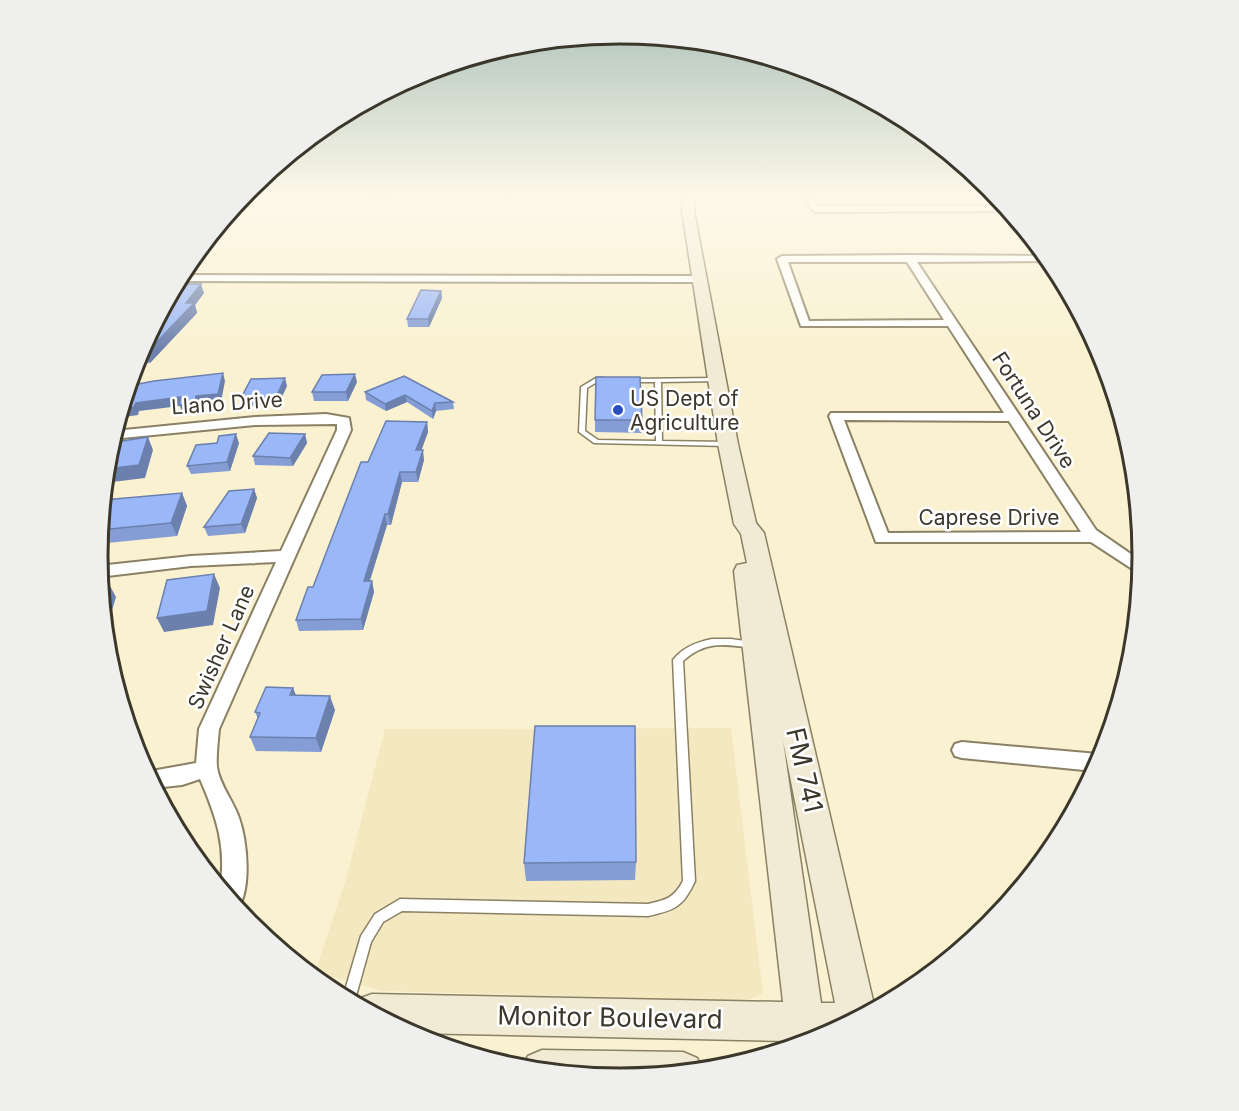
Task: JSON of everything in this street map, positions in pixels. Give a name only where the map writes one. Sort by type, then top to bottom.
[{"type":"main road","name":"FM 741","points":[[694,250],[728,444],[745,524],[752,533],[840,930],[855,1010]]},
{"type":"main road","name":"FM 741","points":[[745,524],[741,534],[806,1032]]},
{"type":"main road","name":"Monitor Boulevard","points":[[391,1014],[806,1032]]},
{"type":"street","name":"Fortuna Drive","points":[[909,258],[1095,537],[1132,562]]},
{"type":"street","points":[[952,323],[805,324],[782,259],[1036,259]]},
{"type":"street","points":[[189,278],[699,279]]},
{"type":"street","name":"Caprese Drive","points":[[1013,417],[836,416],[882,538],[1095,537]]},
{"type":"street","name":"Llano Drive","points":[[122,434],[255,421],[326,418],[344,421]]},
{"type":"street","name":"Swisher Lane","points":[[232,889],[235,870],[234,842],[228,818],[214,792],[206,768],[207,741],[212,721],[344,430],[344,421]]},
{"type":"street","points":[[108,570],[191,561],[287,556]]},
{"type":"street","points":[[962,750],[1088,762]]},
{"type":"street","points":[[159,779],[182,776],[206,768]]},
{"type":"lane","points":[[717,380],[596,380],[584,387],[582,432],[596,442],[728,444]]},
{"type":"lane","points":[[658,380],[659,442]]},
{"type":"lane","points":[[351,991],[365,940],[379,918],[400,905],[648,910],[673,904],[684,893],[689,881],[678,660],[689,649],[705,642],[756,645]]},
{"type":"shaded area","points":[[731,728],[763,994],[745,1001],[382,991],[327,975],[316,968],[346,879],[385,729]]},
{"type":"building","points":[[186,284],[201,284],[186,303],[194,303],[152,347]]},
{"type":"building","points":[[421,290],[441,291],[428,319],[407,319]]},
{"type":"building","points":[[223,373],[218,394],[196,396],[195,403],[179,405],[181,397],[136,403],[134,407],[130,408],[137,384]]},
{"type":"building","points":[[355,374],[346,392],[312,392],[322,375]]},
{"type":"building","points":[[404,376],[453,402],[435,403],[432,411],[405,395],[385,404],[365,392]]},
{"type":"building","name":"US Dept of Agriculture","points":[[596,377],[640,377],[642,420],[595,420]]},
{"type":"building","points":[[285,378],[276,397],[241,398],[251,379]]},
{"type":"building","points":[[386,421],[427,422],[416,450],[423,450],[416,472],[400,472],[388,514],[385,514],[364,581],[372,581],[361,619],[296,620],[308,587],[313,587],[361,462],[368,462]]},
{"type":"building","points":[[269,433],[305,434],[290,458],[253,456]]},
{"type":"building","points":[[236,434],[227,462],[187,466],[196,445],[217,443],[219,436]]},
{"type":"building","points":[[148,437],[139,465],[115,468],[121,441]]},
{"type":"building","points":[[254,489],[241,524],[204,527],[229,491]]},
{"type":"building","points":[[182,493],[171,523],[109,529],[111,499]]},
{"type":"building","points":[[214,574],[207,611],[157,618],[167,580]]},
{"type":"building","points":[[266,687],[293,688],[290,695],[330,696],[316,738],[250,737],[260,713],[255,712]]},
{"type":"building","points":[[535,726],[635,726],[636,862],[524,863]]},
{"type":"place","name":"US Dept of Agriculture","points":[[618,410]]}]
